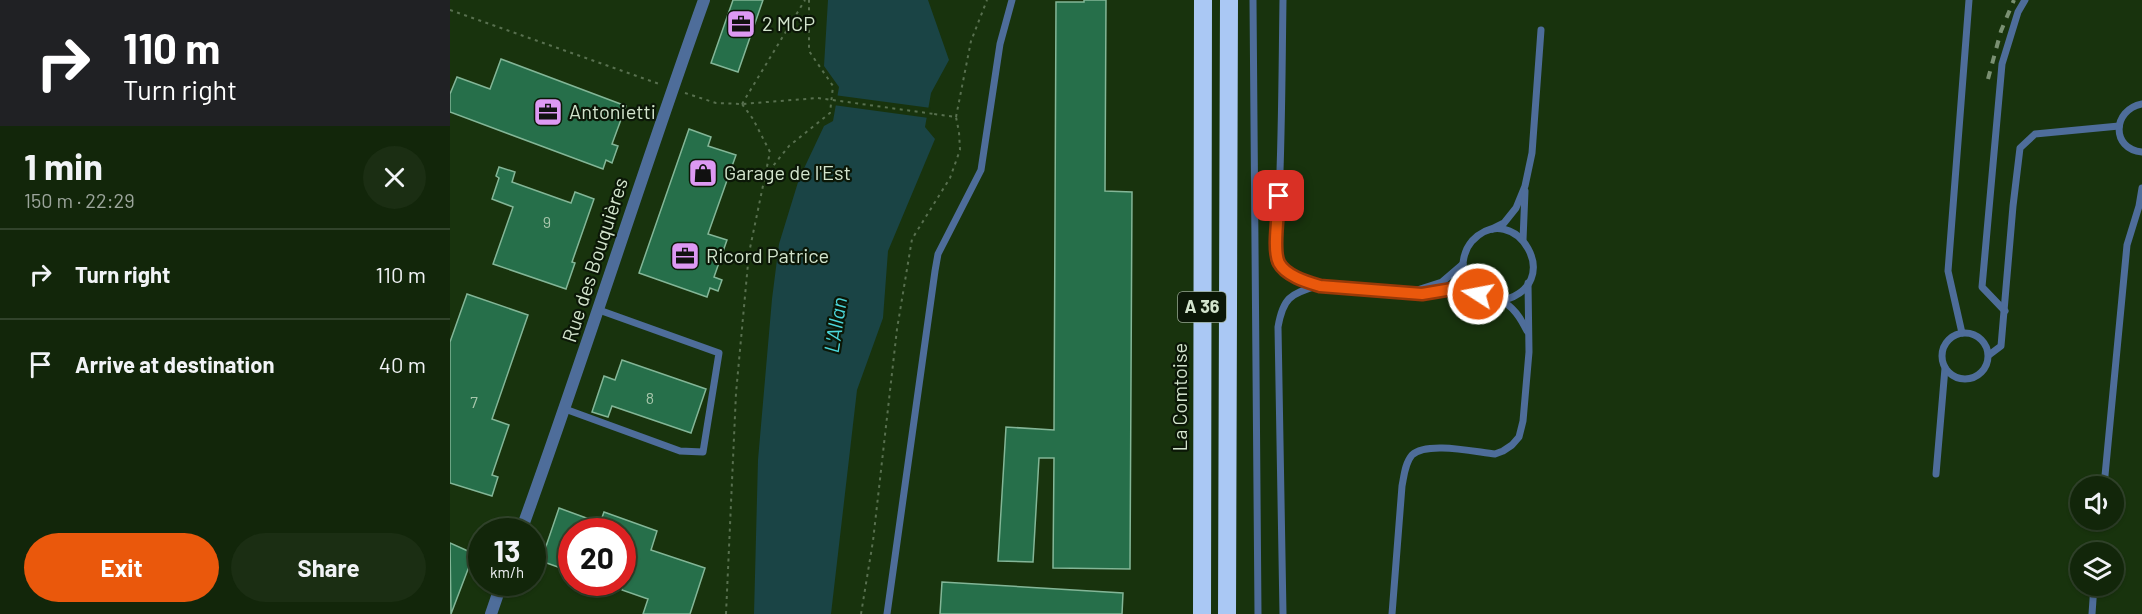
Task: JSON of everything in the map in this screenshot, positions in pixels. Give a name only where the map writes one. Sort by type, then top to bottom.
[{"type":"highway","name":"La Comtoise","points":[[1202,614],[1203,0]]},
{"type":"highway","name":"A 36","points":[[1227,614],[1229,0]]},
{"type":"street","name":"Rue des Bouquières","points":[[526,518],[704,0]]},
{"type":"street","points":[[491,614],[497,596]]},
{"type":"lane","points":[[887,614],[938,254],[981,170],[999,44],[1012,0]]},
{"type":"lane","points":[[1253,0],[1258,614]]},
{"type":"lane","points":[[1283,0],[1276,253],[1279,263],[1306,282],[1320,286],[1422,294],[1470,286]]},
{"type":"lane","points":[[1962,333],[1948,271],[1969,0]]},
{"type":"lane","points":[[2005,312],[1982,287],[2002,64],[2018,12],[2025,0]]},
{"type":"lane","points":[[1523,240],[1525,186],[1532,153],[1541,30]]},
{"type":"lane","points":[[2142,104],[2129,109],[2119,126],[2119,133],[2125,145],[2142,152]]},
{"type":"lane","points":[[1945,368],[1957,378],[1972,378],[1984,369],[1989,355],[2001,346],[2020,148],[2035,134],[2119,126]]},
{"type":"lane","points":[[1525,186],[1516,208],[1504,223],[1480,235],[1471,243],[1465,253],[1463,264],[1464,276],[1470,286],[1478,294],[1509,306],[1519,315],[1529,334]]},
{"type":"lane","points":[[2105,476],[2127,245],[2142,188]]},
{"type":"lane","points":[[1491,230],[1514,233],[1530,249],[1533,261],[1533,273],[1521,292],[1500,301]]},
{"type":"lane","points":[[1411,292],[1442,282],[1463,264]]},
{"type":"lane","points":[[1392,614],[1402,486],[1410,457],[1428,448],[1494,454],[1503,452],[1519,437],[1523,421],[1529,334],[1528,283]]},
{"type":"lane","points":[[1283,614],[1278,327],[1281,307],[1292,296],[1320,286]]},
{"type":"lane","points":[[565,409],[680,451],[703,452],[719,353],[599,310]]},
{"type":"lane","points":[[1936,474],[1945,368],[1944,346],[1949,340],[1962,333],[1977,336],[1983,341],[1989,355]]},
{"type":"lane","points":[[2092,614],[2093,596]]},
{"type":"path","points":[[742,104],[807,0]]},
{"type":"path","points":[[767,173],[789,146],[830,113],[833,86],[809,51],[807,0]]},
{"type":"path","points":[[861,614],[873,541],[897,329],[912,239],[950,178],[960,150],[956,117],[971,41],[987,0]]},
{"type":"path","points":[[450,10],[716,103],[742,104],[818,98],[956,117]]},
{"type":"path","points":[[726,614],[736,393],[749,253],[770,152],[753,119],[742,104]]},
{"type":"water","name":"L'Allan","points":[[828,0],[928,0],[949,60],[931,93],[925,127],[935,139],[888,251],[883,318],[857,390],[831,614],[754,614],[758,460],[779,244],[799,179],[824,126],[833,121],[839,87],[824,66]]},
{"type":"pier","points":[[834,95],[931,108],[929,118],[833,105]]},
{"type":"building","points":[[733,0],[763,0],[738,72],[711,63]]},
{"type":"building","points":[[1084,0],[1106,0],[1105,191],[1132,192],[1130,569],[1053,568],[1054,458],[1039,458],[1033,562],[998,561],[1006,427],[1054,430],[1056,2],[1084,2]]},
{"type":"building","points":[[501,59],[626,106],[612,144],[618,146],[612,163],[606,160],[603,169],[450,112],[450,94],[457,77],[490,89]]},
{"type":"building","points":[[689,129],[711,137],[708,146],[736,155],[708,234],[727,240],[714,277],[722,280],[718,291],[710,288],[707,297],[639,273]]},
{"type":"building","points":[[499,167],[515,172],[512,182],[571,203],[575,192],[594,199],[572,262],[575,263],[566,289],[493,264],[513,207],[492,199],[499,178],[496,176]]},
{"type":"building","points":[[467,294],[528,315],[492,419],[509,425],[492,475],[498,477],[492,496],[450,483],[450,342]]},
{"type":"building","points":[[622,360],[706,389],[691,433],[612,406],[608,417],[592,412],[604,376],[615,380]]},
{"type":"building","points":[[559,508],[586,518],[558,518],[558,567],[546,563],[546,546]]},
{"type":"building","points":[[604,512],[621,518],[602,518]]},
{"type":"building","points":[[636,523],[657,531],[651,550],[705,568],[690,614],[643,614],[648,599],[636,595]]},
{"type":"building","points":[[450,543],[468,551],[468,569],[451,614]]},
{"type":"building","points":[[942,582],[1123,593],[1122,614],[940,614]]},
{"type":"railway","points":[[1988,79],[2001,31],[2014,0]]},
{"type":"place","name":"2 MCP","points":[[741,24]]},
{"type":"place","name":"Antonietti","points":[[548,112]]},
{"type":"place","name":"Garage de l'Est","points":[[703,173]]},
{"type":"place","name":"Ricord Patrice","points":[[685,256]]},
{"type":"route","points":[[1279,196],[1276,253],[1279,263],[1306,282],[1320,286],[1422,294],[1470,286],[1478,294]]}]
